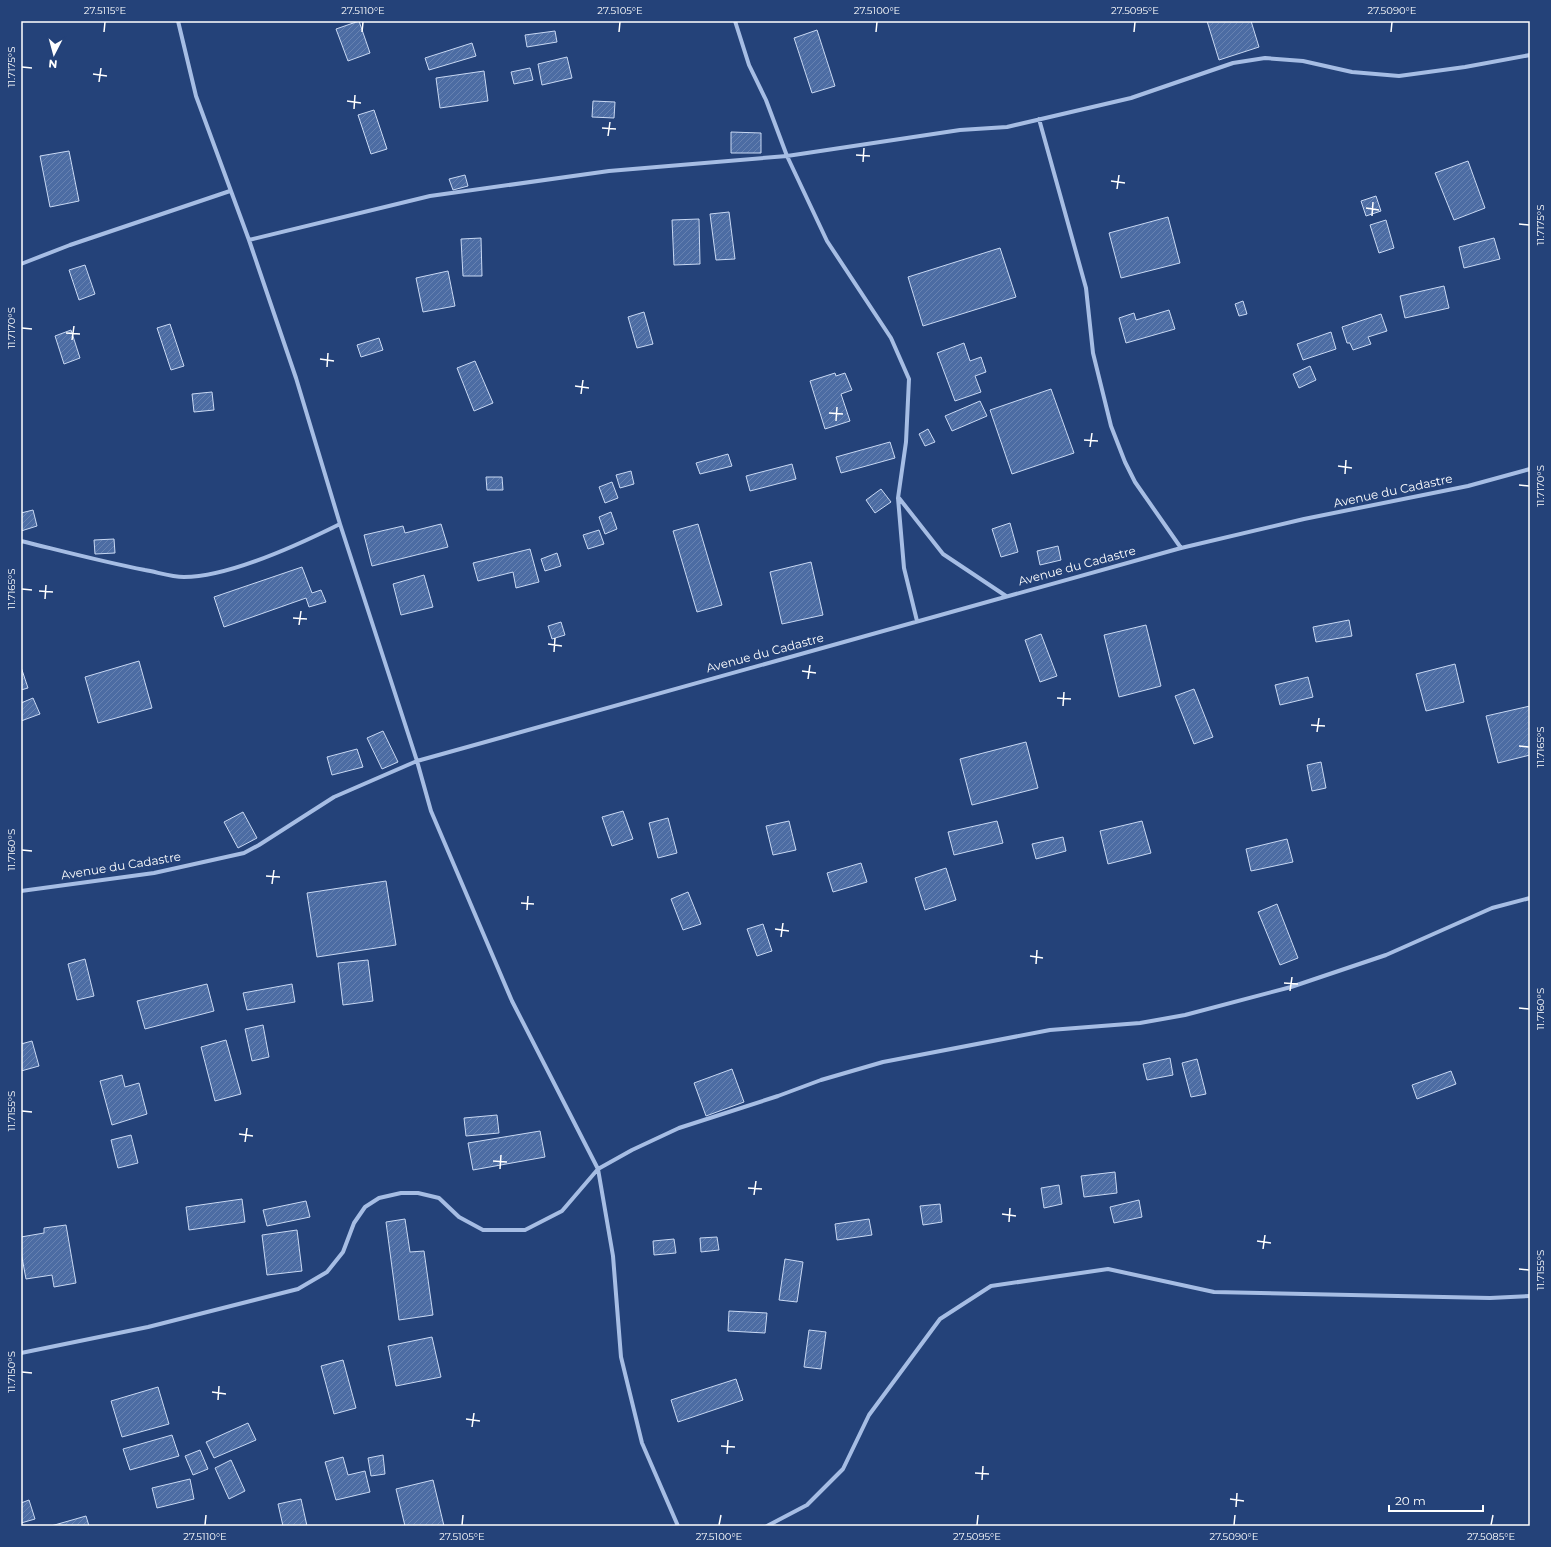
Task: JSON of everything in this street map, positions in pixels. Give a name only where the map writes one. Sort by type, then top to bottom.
[{"type":"street","points":[[178,21],[196,96],[249,240],[296,378],[340,524],[417,761],[431,811],[512,1001],[598,1169],[613,1256],[621,1357],[642,1443],[678,1526]]},
{"type":"street","points":[[735,21],[749,65],[766,100],[787,156],[827,241],[891,338],[909,380],[906,442],[898,498],[904,568],[917,621]]},
{"type":"street","points":[[249,240],[430,196],[609,171],[787,156],[960,130],[1007,127],[1131,98],[1234,63],[1265,58],[1303,61],[1352,72],[1399,76],[1465,67],[1530,55]]},
{"type":"street","points":[[1039,120],[1086,288],[1093,353],[1111,426],[1125,462],[1135,482],[1181,548]]},
{"type":"street","points":[[21,264],[70,245],[230,191]]},
{"type":"street","name":"Avenue du Cadastre","points":[[21,891],[154,874],[244,853],[334,797],[417,761],[1181,548],[1304,519],[1468,486],[1530,469]]},
{"type":"street","points":[[898,498],[942,554],[1006,596]]},
{"type":"street","points":[[21,541],[120,565],[183,577],[236,568],[310,539],[340,524]]},
{"type":"street","points":[[21,1353],[148,1327],[298,1289],[327,1272],[343,1252],[354,1223],[365,1207],[379,1198],[401,1193],[418,1193],[439,1198],[459,1217],[483,1230],[524,1230],[562,1211],[598,1169],[632,1150],[679,1128],[778,1096],[821,1080],[884,1062],[1050,1030],[1140,1022],[1185,1015],[1291,987],[1371,960],[1492,908],[1530,898]]},
{"type":"street","points":[[767,1526],[807,1504],[843,1469],[869,1416],[940,1319],[991,1286],[1108,1269],[1214,1292],[1490,1298],[1530,1296]]},
{"type":"building","points":[[359,21],[370,53],[348,61],[336,29]]},
{"type":"building","points":[[1207,21],[1251,21],[1259,47],[1219,60]]},
{"type":"building","points":[[817,30],[835,86],[812,93],[794,38]]},
{"type":"building","points":[[555,31],[557,42],[527,47],[525,35]]},
{"type":"building","points":[[472,43],[476,56],[429,70],[425,58]]},
{"type":"building","points":[[567,57],[572,78],[542,85],[538,64]]},
{"type":"building","points":[[530,68],[533,80],[514,84],[511,72]]},
{"type":"building","points":[[484,71],[488,101],[440,108],[436,78]]},
{"type":"building","points":[[593,101],[615,102],[614,118],[592,117]]},
{"type":"building","points":[[374,110],[387,149],[371,154],[358,115]]},
{"type":"building","points":[[731,132],[761,133],[761,153],[731,153]]},
{"type":"building","points":[[69,151],[79,201],[50,207],[40,156]]},
{"type":"building","points":[[1468,161],[1485,208],[1454,220],[1435,173]]},
{"type":"building","points":[[465,175],[468,186],[453,190],[449,179]]},
{"type":"building","points":[[1376,196],[1381,211],[1366,216],[1361,201]]},
{"type":"building","points":[[729,212],[735,259],[716,260],[710,214]]},
{"type":"building","points":[[1168,217],[1180,263],[1121,278],[1109,233]]},
{"type":"building","points":[[699,219],[700,264],[674,265],[672,220]]},
{"type":"building","points":[[1386,220],[1394,248],[1379,253],[1370,225]]},
{"type":"building","points":[[481,238],[482,276],[463,276],[461,239]]},
{"type":"building","points":[[1494,238],[1500,259],[1464,268],[1459,247]]},
{"type":"building","points":[[1000,248],[1016,297],[923,326],[908,277]]},
{"type":"building","points":[[85,265],[95,294],[79,300],[69,270]]},
{"type":"building","points":[[448,271],[455,306],[423,312],[416,278]]},
{"type":"building","points":[[1444,286],[1449,308],[1405,318],[1400,296]]},
{"type":"building","points":[[1243,301],[1247,314],[1239,316],[1235,304]]},
{"type":"building","points":[[1169,310],[1175,329],[1126,343],[1119,318],[1134,313],[1136,320]]},
{"type":"building","points":[[644,312],[653,344],[637,348],[628,317]]},
{"type":"building","points":[[1381,314],[1387,331],[1368,337],[1371,344],[1353,350],[1350,343],[1347,343],[1342,327]]},
{"type":"building","points":[[170,324],[184,366],[171,370],[157,328]]},
{"type":"building","points":[[71,330],[80,358],[64,364],[55,336]]},
{"type":"building","points":[[1331,332],[1336,349],[1303,360],[1297,344]]},
{"type":"building","points":[[379,338],[383,350],[361,357],[357,345]]},
{"type":"building","points":[[964,343],[970,361],[981,357],[986,372],[975,376],[981,392],[955,401],[937,353]]},
{"type":"building","points":[[475,361],[493,403],[474,411],[457,368]]},
{"type":"building","points":[[1310,366],[1316,380],[1299,388],[1293,374]]},
{"type":"building","points":[[835,373],[836,376],[845,373],[852,390],[841,394],[850,421],[825,429],[810,381]]},
{"type":"building","points":[[1051,389],[1074,453],[1012,474],[990,410]]},
{"type":"building","points":[[212,392],[214,410],[194,412],[192,394]]},
{"type":"building","points":[[980,401],[987,416],[952,431],[945,416]]},
{"type":"building","points":[[928,429],[935,442],[925,446],[919,434]]},
{"type":"building","points":[[890,442],[895,458],[841,473],[836,457]]},
{"type":"building","points":[[728,454],[732,466],[700,474],[696,463]]},
{"type":"building","points":[[792,464],[796,479],[750,491],[746,476]]},
{"type":"building","points":[[631,471],[634,484],[620,488],[616,475]]},
{"type":"building","points":[[486,477],[502,477],[503,490],[487,490]]},
{"type":"building","points":[[612,482],[618,498],[605,503],[599,487]]},
{"type":"building","points":[[881,489],[891,502],[875,513],[866,500]]},
{"type":"building","points":[[33,510],[37,526],[21,531],[21,513]]},
{"type":"building","points":[[611,512],[617,529],[605,534],[599,517]]},
{"type":"building","points":[[1010,523],[1018,552],[1001,557],[992,529]]},
{"type":"building","points":[[441,524],[448,547],[372,566],[364,535],[403,526],[405,533]]},
{"type":"building","points":[[698,524],[722,605],[697,612],[673,531]]},
{"type":"building","points":[[599,530],[604,544],[588,549],[583,535]]},
{"type":"building","points":[[114,539],[115,553],[95,554],[94,540]]},
{"type":"building","points":[[1058,546],[1061,560],[1040,565],[1037,551]]},
{"type":"building","points":[[530,549],[539,582],[516,588],[513,572],[478,581],[473,563]]},
{"type":"building","points":[[557,553],[561,566],[545,571],[541,559]]},
{"type":"building","points":[[811,562],[823,615],[782,624],[770,572]]},
{"type":"building","points":[[302,567],[312,593],[321,590],[326,602],[309,607],[306,598],[224,627],[214,597]]},
{"type":"building","points":[[424,575],[433,607],[401,615],[393,584]]},
{"type":"building","points":[[1349,620],[1352,636],[1316,642],[1313,627]]},
{"type":"building","points":[[561,622],[565,635],[552,639],[548,626]]},
{"type":"building","points":[[1146,625],[1161,686],[1119,697],[1104,635]]},
{"type":"building","points":[[1041,634],[1057,676],[1040,682],[1025,640]]},
{"type":"building","points":[[139,661],[152,708],[98,723],[85,677]]},
{"type":"building","points":[[1455,664],[1464,702],[1426,711],[1416,674]]},
{"type":"building","points":[[21,667],[28,688],[21,690]]},
{"type":"building","points":[[1308,677],[1313,697],[1280,705],[1275,685]]},
{"type":"building","points":[[1194,689],[1213,737],[1194,744],[1175,696]]},
{"type":"building","points":[[33,698],[40,714],[21,721],[21,703]]},
{"type":"building","points":[[1530,706],[1530,755],[1498,763],[1486,716]]},
{"type":"building","points":[[383,731],[398,762],[382,769],[367,738]]},
{"type":"building","points":[[1026,742],[1038,788],[972,805],[960,759]]},
{"type":"building","points":[[357,749],[363,767],[332,775],[327,757]]},
{"type":"building","points":[[1321,762],[1326,788],[1312,791],[1307,765]]},
{"type":"building","points":[[623,811],[633,839],[612,846],[602,817]]},
{"type":"building","points":[[243,812],[257,838],[238,848],[224,822]]},
{"type":"building","points":[[668,818],[677,853],[658,858],[649,823]]},
{"type":"building","points":[[789,821],[796,850],[773,855],[766,826]]},
{"type":"building","points":[[997,821],[1003,843],[954,855],[948,832]]},
{"type":"building","points":[[1142,821],[1151,853],[1108,864],[1100,831]]},
{"type":"building","points":[[1063,837],[1066,851],[1036,859],[1032,844]]},
{"type":"building","points":[[1287,839],[1293,862],[1251,871],[1246,849]]},
{"type":"building","points":[[861,863],[867,882],[833,892],[827,873]]},
{"type":"building","points":[[946,868],[956,900],[925,910],[915,878]]},
{"type":"building","points":[[386,881],[396,945],[317,957],[307,893]]},
{"type":"building","points":[[688,892],[701,924],[683,930],[671,899]]},
{"type":"building","points":[[1277,904],[1298,958],[1280,965],[1258,912]]},
{"type":"building","points":[[763,924],[772,951],[757,956],[747,929]]},
{"type":"building","points":[[85,959],[94,996],[77,1000],[68,964]]},
{"type":"building","points":[[368,960],[373,1001],[343,1005],[338,963]]},
{"type":"building","points":[[207,984],[214,1011],[145,1029],[137,1001]]},
{"type":"building","points":[[292,984],[295,1002],[247,1010],[243,993]]},
{"type":"building","points":[[263,1025],[269,1057],[252,1061],[245,1029]]},
{"type":"building","points":[[226,1040],[241,1094],[215,1101],[201,1047]]},
{"type":"building","points":[[32,1041],[39,1066],[21,1071],[21,1044]]},
{"type":"building","points":[[1170,1058],[1173,1075],[1147,1080],[1143,1064]]},
{"type":"building","points":[[1197,1059],[1206,1094],[1191,1097],[1182,1063]]},
{"type":"building","points":[[732,1069],[744,1102],[706,1116],[694,1083]]},
{"type":"building","points":[[1451,1071],[1456,1084],[1417,1099],[1412,1085]]},
{"type":"building","points":[[122,1075],[125,1087],[139,1083],[147,1114],[112,1125],[100,1081]]},
{"type":"building","points":[[497,1115],[499,1133],[466,1136],[464,1118]]},
{"type":"building","points":[[540,1131],[545,1157],[473,1170],[468,1143]]},
{"type":"building","points":[[131,1135],[138,1163],[118,1168],[111,1140]]},
{"type":"building","points":[[1115,1172],[1117,1193],[1084,1197],[1081,1176]]},
{"type":"building","points":[[1059,1185],[1062,1204],[1044,1208],[1041,1188]]},
{"type":"building","points":[[242,1199],[245,1222],[189,1230],[186,1207]]},
{"type":"building","points":[[1139,1200],[1142,1217],[1114,1223],[1110,1207]]},
{"type":"building","points":[[306,1201],[310,1217],[267,1226],[263,1210]]},
{"type":"building","points":[[940,1204],[942,1222],[923,1225],[920,1206]]},
{"type":"building","points":[[405,1219],[410,1252],[424,1251],[433,1315],[399,1320],[386,1222]]},
{"type":"building","points":[[869,1219],[872,1235],[837,1240],[835,1224]]},
{"type":"building","points":[[66,1225],[76,1283],[54,1287],[52,1275],[26,1279],[21,1252],[21,1237],[44,1233],[44,1228]]},
{"type":"building","points":[[297,1230],[302,1271],[267,1275],[262,1235]]},
{"type":"building","points":[[717,1237],[719,1250],[701,1252],[700,1238]]},
{"type":"building","points":[[674,1239],[676,1253],[654,1255],[653,1241]]},
{"type":"building","points":[[785,1259],[803,1262],[797,1302],[779,1300]]},
{"type":"building","points":[[729,1311],[767,1313],[765,1333],[728,1331]]},
{"type":"building","points":[[809,1330],[826,1332],[821,1369],[804,1367]]},
{"type":"building","points":[[432,1337],[441,1377],[396,1386],[388,1346]]},
{"type":"building","points":[[343,1360],[356,1408],[334,1414],[321,1366]]},
{"type":"building","points":[[736,1379],[743,1400],[678,1422],[671,1400]]},
{"type":"building","points":[[158,1387],[169,1424],[122,1437],[111,1401]]},
{"type":"building","points":[[248,1423],[256,1440],[214,1458],[206,1442]]},
{"type":"building","points":[[172,1435],[179,1456],[130,1470],[123,1449]]},
{"type":"building","points":[[200,1450],[208,1469],[193,1475],[185,1456]]},
{"type":"building","points":[[383,1455],[385,1474],[371,1476],[368,1458]]},
{"type":"building","points":[[343,1457],[348,1475],[365,1471],[370,1492],[336,1500],[325,1462]]},
{"type":"building","points":[[231,1460],[245,1491],[229,1499],[215,1468]]},
{"type":"building","points":[[190,1479],[194,1499],[157,1508],[152,1488]]},
{"type":"building","points":[[433,1480],[444,1526],[405,1526],[396,1489]]},
{"type":"building","points":[[301,1499],[307,1526],[283,1526],[278,1504]]},
{"type":"building","points":[[29,1500],[35,1519],[21,1523],[21,1503]]},
{"type":"building","points":[[86,1516],[89,1526],[51,1526]]}]
